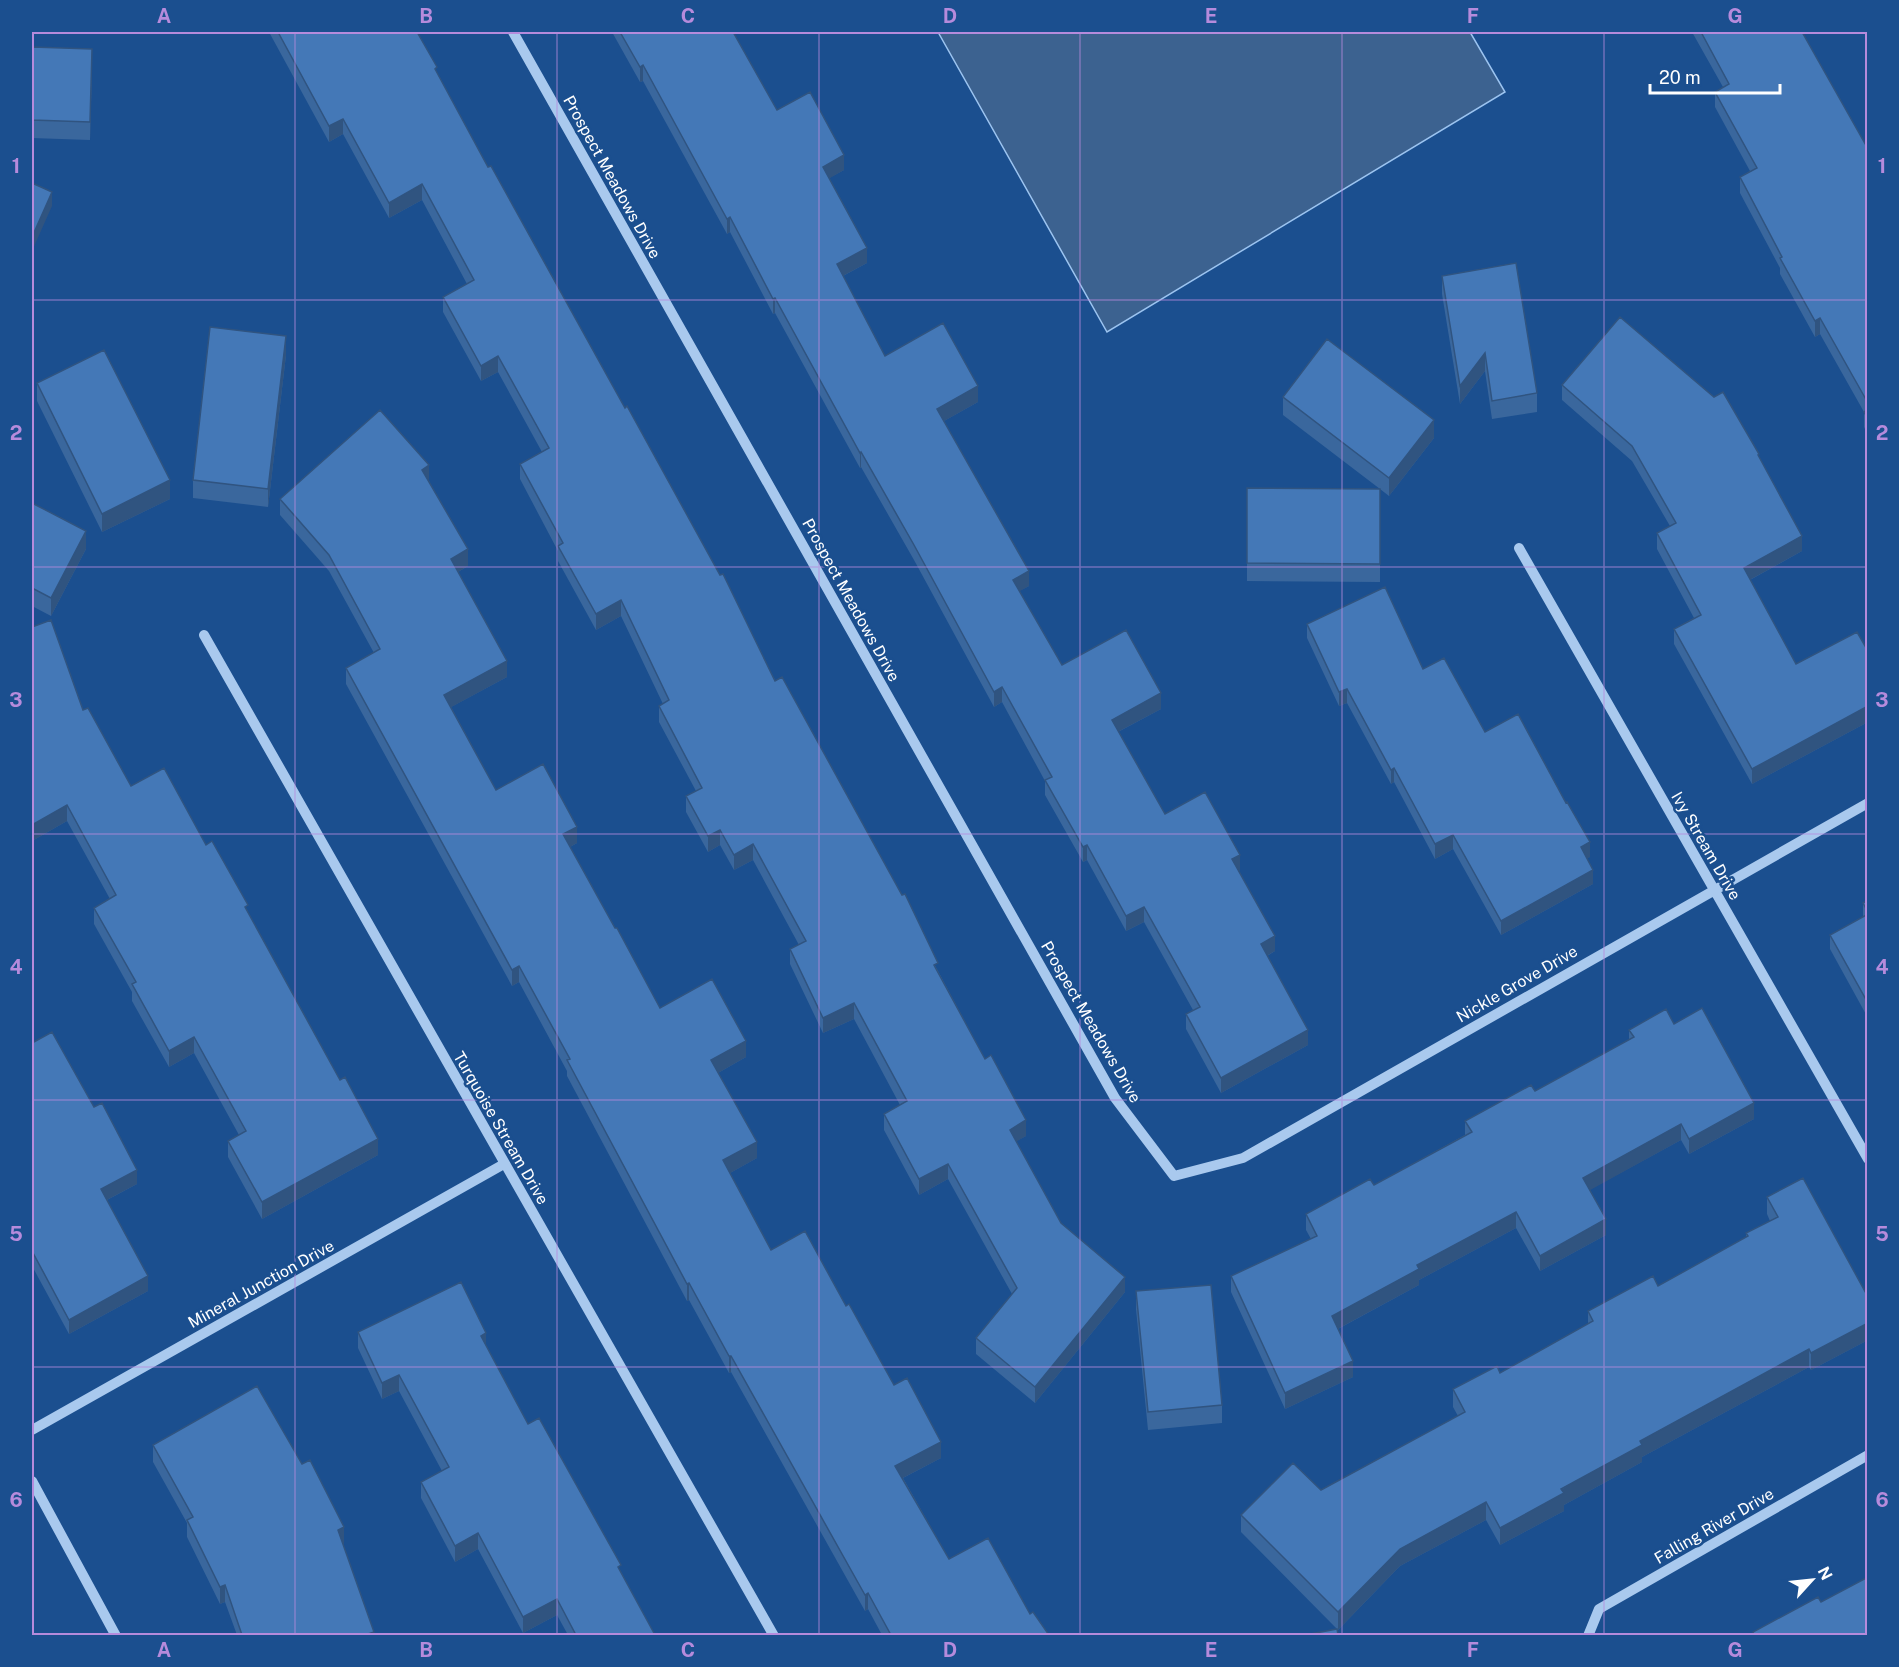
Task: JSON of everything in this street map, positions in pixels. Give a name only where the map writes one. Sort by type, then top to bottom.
[{"type":"street","name":"Prospect Meadows Drive","points":[[513,32],[1115,1098],[1174,1176]]},
{"type":"street","name":"Ivy Stream Drive","points":[[1519,548],[1868,1159]]},
{"type":"street","name":"Turquoise Stream Drive","points":[[204,634],[774,1635]]},
{"type":"street","name":"Nickle Grove Drive","points":[[1174,1176],[1243,1158],[1868,802]]},
{"type":"street","name":"Mineral Junction Drive","points":[[32,1430],[504,1164]]},
{"type":"street","name":"Falling River Drive","points":[[1588,1635],[1599,1609],[1868,1455]]},
{"type":"street","points":[[32,1481],[116,1635]]},
{"type":"water","points":[[938,32],[1470,32],[1505,92],[1107,332]]},
{"type":"building","points":[[278,32],[417,32],[488,167],[491,166],[720,575],[723,574],[775,681],[782,677],[902,895],[905,894],[938,963],[934,965],[985,1059],[991,1055],[1026,1120],[1010,1130],[1061,1223],[1125,1277],[1035,1387],[976,1338],[1017,1288],[948,1164],[919,1179],[884,1114],[907,1101],[854,1003],[823,1018],[790,949],[806,941],[753,844],[734,855],[720,830],[708,836],[686,796],[702,788],[659,706],[669,700],[621,600],[596,614],[558,546],[563,543],[520,464],[549,448],[498,356],[481,366],[443,297],[474,280],[422,184],[389,203],[343,119],[329,126]]},
{"type":"building","points":[[620,32],[733,32],[777,110],[810,92],[844,155],[823,167],[867,248],[837,264],[885,356],[943,323],[978,386],[937,409],[1029,571],[1013,580],[1062,665],[1126,630],[1161,693],[1112,720],[1165,814],[1205,792],[1240,855],[1232,859],[1275,936],[1261,944],[1308,1030],[1221,1078],[1186,1014],[1200,1007],[1144,907],[1126,916],[1087,845],[1083,847],[1045,780],[1052,777],[1002,687],[994,692],[914,545],[860,453],[775,298],[773,299],[730,217],[727,219],[643,65],[640,67]]},
{"type":"building","points":[[1701,32],[1802,32],[1868,149],[1868,403],[1820,318],[1815,321],[1780,258],[1782,257],[1740,177],[1757,168],[1715,92],[1729,84]]},
{"type":"building","points":[[32,47],[92,49],[90,122],[32,120]]},
{"type":"building","points":[[32,183],[52,192],[32,237]]},
{"type":"building","points":[[1516,263],[1537,393],[1492,401],[1485,353],[1460,386],[1442,276]]},
{"type":"building","points":[[1620,317],[1714,397],[1723,392],[1802,536],[1744,568],[1796,664],[1857,632],[1868,651],[1868,706],[1752,769],[1674,629],[1701,615],[1657,533],[1676,523],[1632,446],[1562,385]]},
{"type":"building","points":[[210,327],[286,336],[268,489],[193,480]]},
{"type":"building","points":[[1327,339],[1434,420],[1389,478],[1283,397]]},
{"type":"building","points":[[104,350],[170,480],[102,514],[37,383]]},
{"type":"building","points":[[380,410],[429,465],[422,470],[468,549],[451,559],[507,661],[444,695],[496,790],[543,764],[577,827],[563,834],[660,1008],[712,979],[746,1041],[711,1060],[757,1142],[723,1160],[771,1250],[805,1231],[846,1306],[849,1304],[894,1385],[907,1378],[941,1442],[895,1466],[949,1559],[988,1538],[1030,1614],[1033,1612],[1049,1635],[891,1635],[868,1593],[865,1595],[731,1356],[689,1283],[687,1284],[519,966],[512,970],[346,668],[380,649],[329,555],[280,499]]},
{"type":"building","points":[[1247,488],[1380,489],[1380,564],[1247,563]]},
{"type":"building","points":[[32,503],[86,531],[51,598],[32,588]]},
{"type":"building","points":[[1385,587],[1423,669],[1444,658],[1485,732],[1518,714],[1590,842],[1581,847],[1593,870],[1501,921],[1453,835],[1435,844],[1394,768],[1391,770],[1347,689],[1339,692],[1307,624]]},
{"type":"building","points":[[51,620],[83,710],[88,708],[131,786],[164,768],[206,845],[212,841],[248,905],[245,907],[340,1080],[345,1077],[378,1139],[262,1202],[228,1141],[246,1131],[194,1037],[169,1051],[132,984],[136,982],[94,908],[116,895],[67,805],[32,825],[32,627]]},
{"type":"building","points":[[1868,900],[1868,912],[1863,903]]},
{"type":"building","points":[[1868,914],[1868,1003],[1830,935]]},
{"type":"building","points":[[1702,1008],[1754,1103],[1689,1139],[1681,1124],[1583,1178],[1606,1219],[1540,1256],[1516,1212],[1417,1265],[1419,1269],[1332,1316],[1353,1361],[1285,1393],[1231,1276],[1317,1236],[1306,1214],[1370,1179],[1374,1185],[1472,1132],[1465,1121],[1531,1085],[1535,1091],[1634,1037],[1629,1030],[1666,1009],[1674,1024]]},
{"type":"building","points":[[52,1032],[94,1107],[102,1103],[137,1170],[101,1189],[148,1276],[69,1320],[32,1251],[32,1043]]},
{"type":"building","points":[[1803,1178],[1868,1297],[1868,1323],[1811,1353],[1809,1349],[1640,1441],[1642,1445],[1561,1489],[1564,1493],[1500,1528],[1486,1502],[1400,1549],[1338,1612],[1241,1515],[1293,1463],[1321,1490],[1465,1412],[1453,1389],[1497,1366],[1500,1373],[1593,1321],[1588,1311],[1653,1276],[1658,1286],[1748,1236],[1746,1233],[1778,1217],[1767,1197]]},
{"type":"building","points":[[461,1282],[486,1333],[481,1336],[528,1424],[539,1418],[621,1565],[618,1567],[655,1635],[576,1635],[557,1599],[523,1617],[478,1533],[455,1546],[421,1482],[449,1467],[399,1375],[382,1383],[358,1332]]},
{"type":"building","points":[[1211,1285],[1222,1405],[1148,1412],[1136,1291]]},
{"type":"building","points":[[257,1386],[302,1464],[310,1460],[344,1527],[338,1530],[374,1632],[365,1635],[242,1635],[225,1585],[220,1587],[187,1520],[193,1517],[153,1445]]},
{"type":"building","points":[[1868,1577],[1868,1635],[1754,1635],[1753,1632],[1818,1597],[1821,1602]]},
{"type":"building","points":[[1337,1629],[1338,1635],[1305,1635]]}]
